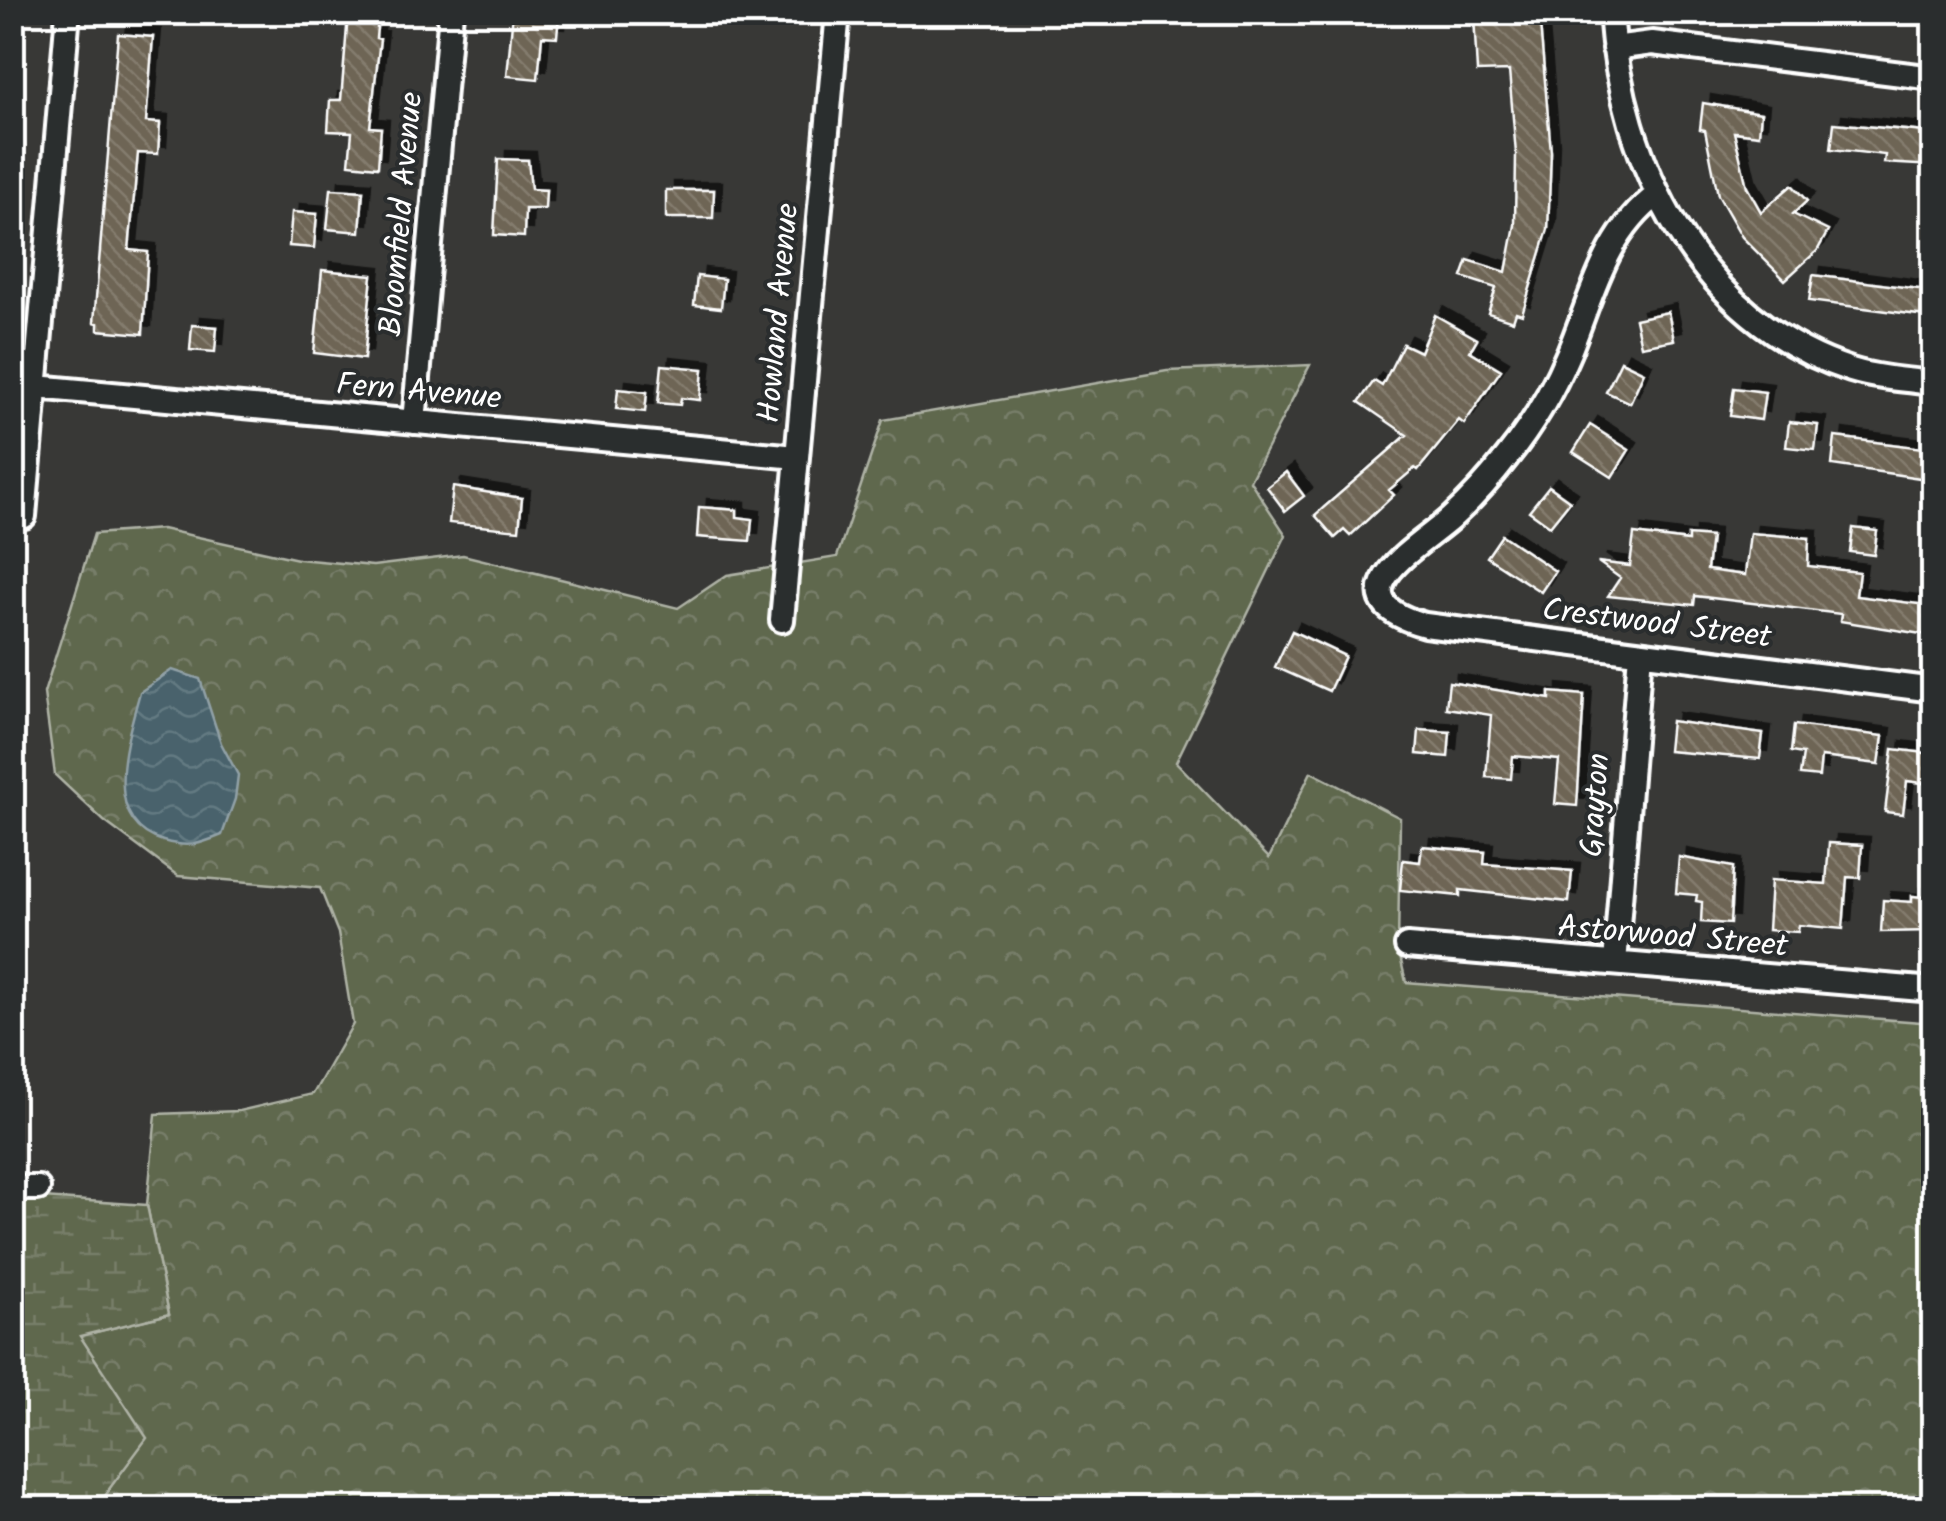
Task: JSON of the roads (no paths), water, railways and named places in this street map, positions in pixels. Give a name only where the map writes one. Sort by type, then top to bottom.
[{"type":"street","points":[[24,516],[68,12]]},
{"type":"street","name":"Bloomfield Avenue","points":[[414,422],[452,12]]},
{"type":"street","name":"Howland Avenue","points":[[782,620],[838,12]]},
{"type":"street","points":[[1611,12],[1614,48],[1631,129],[1656,194],[1686,244],[1716,282],[1782,337],[1850,370],[1934,383]]},
{"type":"street","points":[[1614,48],[1652,42],[1934,78]]},
{"type":"street","name":"Crestwood Street","points":[[1656,194],[1634,212],[1616,236],[1560,372],[1524,435],[1460,510],[1390,566],[1384,578],[1384,595],[1394,611],[1424,625],[1934,690]]},
{"type":"street","name":"Fern Avenue","points":[[36,387],[797,457]]},
{"type":"street","name":"Grayton","points":[[1615,963],[1640,653]]},
{"type":"street","name":"Astorwood Street","points":[[1406,946],[1934,990]]},
{"type":"street","points":[[12,1188],[38,1188]]},
{"type":"water","points":[[172,670],[200,679],[221,743],[238,775],[235,799],[222,835],[193,844],[163,841],[143,831],[124,798],[125,755],[140,692]]}]
